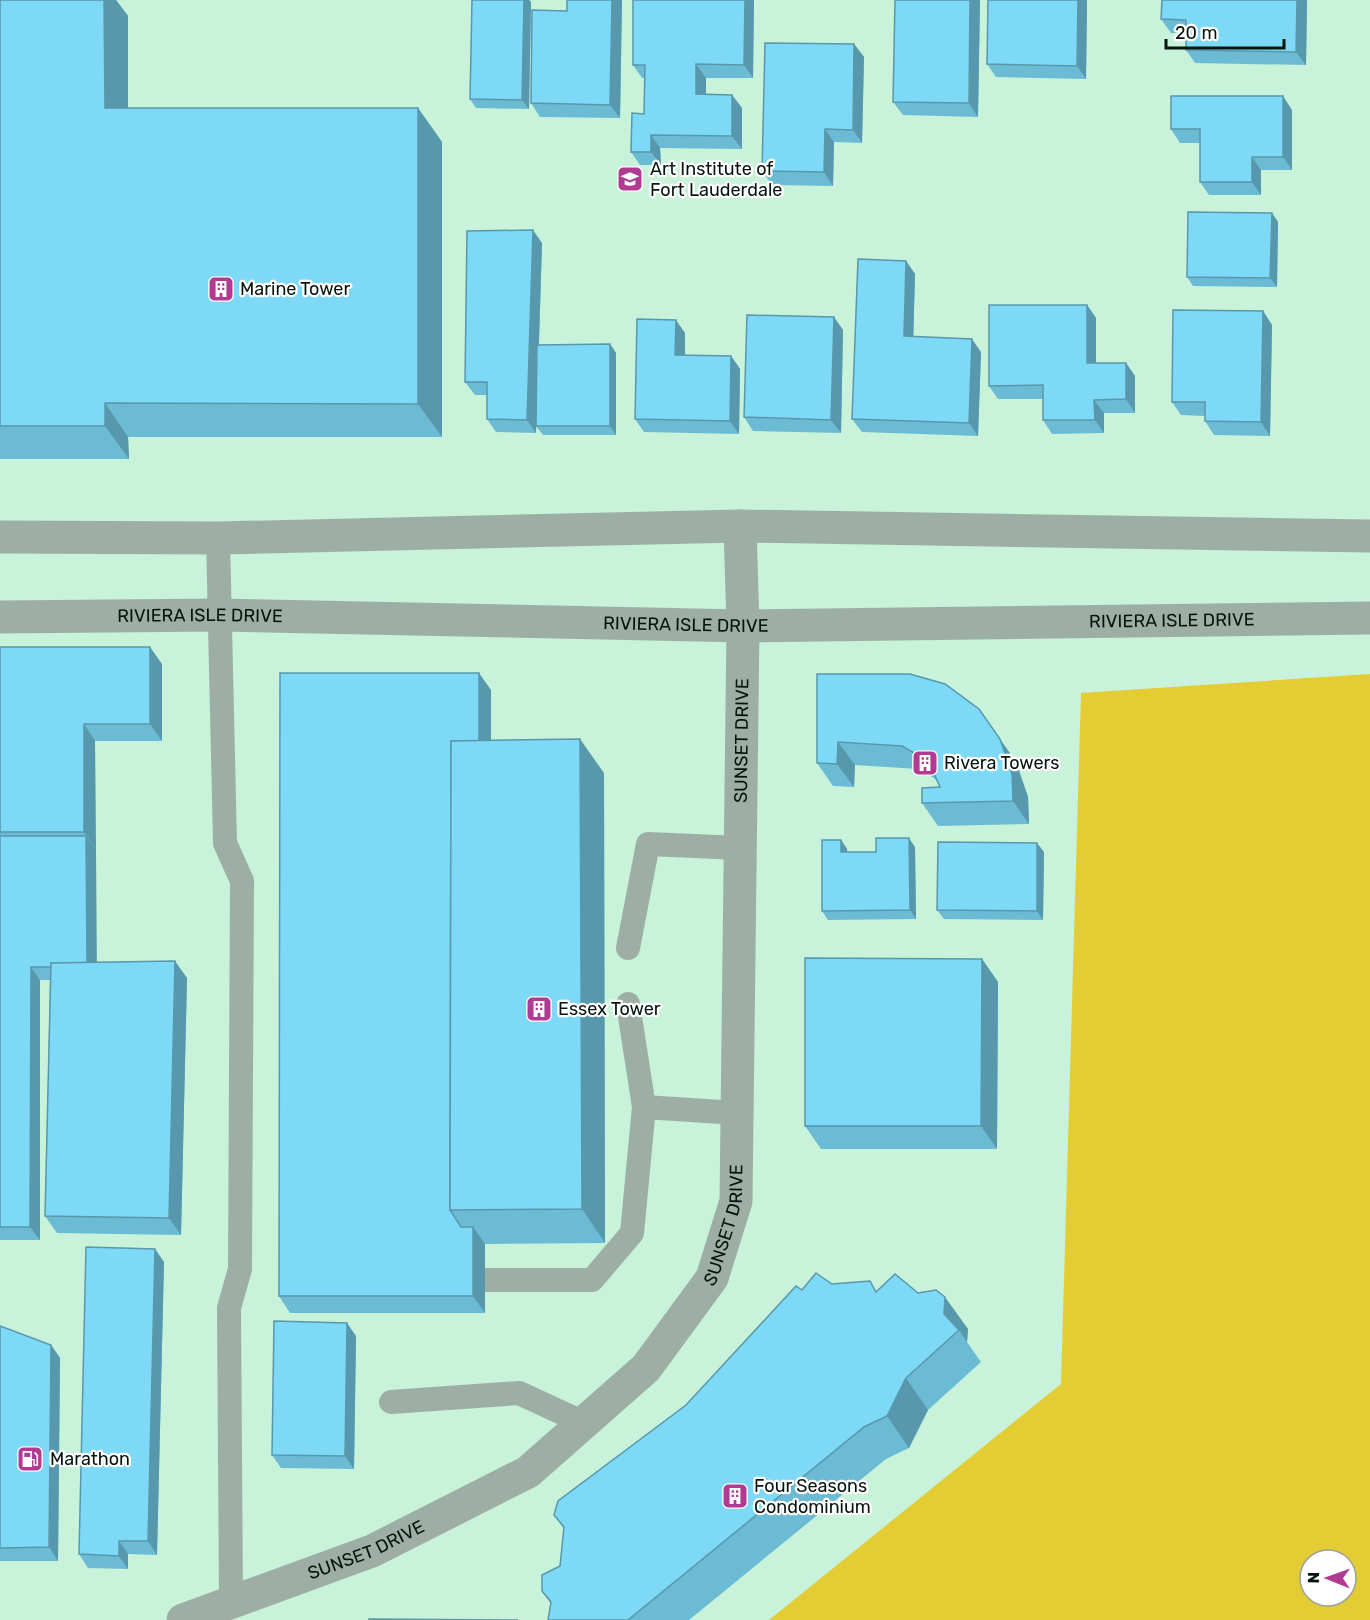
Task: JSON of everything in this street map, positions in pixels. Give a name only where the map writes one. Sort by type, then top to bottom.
[{"type":"street","points":[[13,537],[218,538],[740,526],[1370,536]]},
{"type":"street","name":"SUNSET DRIVE","points":[[183,1620],[372,1551],[528,1472],[646,1368],[712,1278],[736,1201],[743,626],[740,526]]},
{"type":"street","name":"RIVIERA ISLE DRIVE","points":[[0,617],[219,615],[743,626],[1370,618]]},
{"type":"lane","points":[[218,538],[225,843],[242,881],[240,1269],[229,1308],[231,1602]]},
{"type":"lane","points":[[628,948],[648,844],[740,848]]},
{"type":"lane","points":[[485,1280],[592,1280],[632,1233],[644,1107],[628,1004]]},
{"type":"lane","points":[[644,1107],[736,1113]]},
{"type":"lane","points":[[391,1401],[519,1392],[584,1423]]},
{"type":"shaded area","points":[[1370,674],[1370,1620],[769,1620],[1061,1384],[1081,693]]},
{"type":"building","name":"Marine Tower","points":[[0,0],[104,0],[105,108],[418,108],[418,404],[105,403],[105,426],[0,426]]},
{"type":"building","points":[[472,0],[524,0],[522,100],[470,99]]},
{"type":"building","points":[[567,0],[612,0],[610,105],[531,103],[532,10],[567,11]]},
{"type":"building","points":[[633,0],[745,0],[744,65],[696,64],[696,94],[732,95],[732,136],[651,135],[651,152],[631,152],[632,113],[644,114],[645,65],[633,65]]},
{"type":"building","points":[[895,0],[970,0],[969,103],[893,102]]},
{"type":"building","points":[[988,0],[1078,0],[1077,66],[987,64]]},
{"type":"building","points":[[1162,0],[1297,0],[1296,52],[1186,50],[1186,20],[1161,19]]},
{"type":"building","points":[[765,43],[854,44],[853,130],[825,129],[824,172],[762,171]]},
{"type":"building","points":[[1171,96],[1283,96],[1283,157],[1252,157],[1252,182],[1200,182],[1200,129],[1171,129]]},
{"type":"building","points":[[1188,212],[1272,213],[1270,278],[1187,277]]},
{"type":"building","points":[[533,230],[527,420],[487,419],[487,382],[465,382],[467,231]]},
{"type":"building","points":[[858,259],[906,261],[904,336],[972,339],[969,423],[852,419]]},
{"type":"building","points":[[989,305],[1087,305],[1087,363],[1126,363],[1126,399],[1094,400],[1095,420],[1043,420],[1043,385],[989,386]]},
{"type":"building","points":[[1173,310],[1263,311],[1261,422],[1205,421],[1205,402],[1172,402]]},
{"type":"building","points":[[747,315],[834,317],[831,420],[744,417]]},
{"type":"building","points":[[637,319],[676,320],[675,355],[731,356],[730,421],[635,419]]},
{"type":"building","points":[[610,344],[610,426],[536,426],[537,345]]},
{"type":"building","points":[[0,647],[150,647],[150,724],[84,724],[84,832],[0,832]]},
{"type":"building","points":[[280,673],[479,673],[479,741],[451,741],[450,1210],[461,1227],[473,1227],[473,1296],[279,1296]]},
{"type":"building","name":"Rivera Towers","points":[[817,674],[910,674],[945,684],[979,709],[1000,739],[1012,774],[1013,801],[922,803],[922,788],[940,787],[932,769],[918,755],[902,746],[838,742],[837,764],[817,763]]},
{"type":"building","name":"Essex Tower","points":[[580,739],[582,1209],[450,1210],[451,741]]},
{"type":"building","points":[[0,836],[86,836],[87,963],[51,963],[51,967],[31,967],[30,1227],[0,1227]]},
{"type":"building","points":[[876,838],[909,838],[910,910],[822,911],[822,840],[841,840],[841,852],[876,852]]},
{"type":"building","points":[[938,842],[1037,843],[1037,911],[937,910]]},
{"type":"building","points":[[805,958],[982,959],[981,1126],[805,1126]]},
{"type":"building","points":[[175,961],[169,1218],[45,1216],[51,963]]},
{"type":"building","points":[[86,1247],[155,1249],[148,1541],[119,1541],[119,1556],[79,1554]]},
{"type":"building","name":"Four Seasons Condominium","points":[[816,1273],[832,1284],[870,1281],[876,1292],[895,1274],[918,1293],[936,1290],[945,1297],[944,1314],[959,1330],[906,1378],[887,1416],[864,1427],[628,1620],[548,1620],[551,1602],[542,1591],[542,1575],[560,1566],[564,1527],[554,1515],[558,1501],[686,1405],[796,1286],[802,1290]]},
{"type":"building","points":[[274,1321],[347,1323],[345,1456],[272,1455]]},
{"type":"building","name":"Marathon","points":[[0,1326],[51,1345],[49,1547],[0,1548]]},
{"type":"building","points":[[369,1619],[518,1620],[369,1620]]},
{"type":"place","name":"Art Institute of Fort Lauderdale","points":[[630,179]]},
{"type":"place","name":"Marine Tower","points":[[221,289]]},
{"type":"place","name":"Rivera Towers","points":[[925,763]]},
{"type":"place","name":"Essex Tower","points":[[539,1009]]},
{"type":"place","name":"Marathon","points":[[30,1459]]},
{"type":"place","name":"Four Seasons Condominium","points":[[735,1496]]}]
